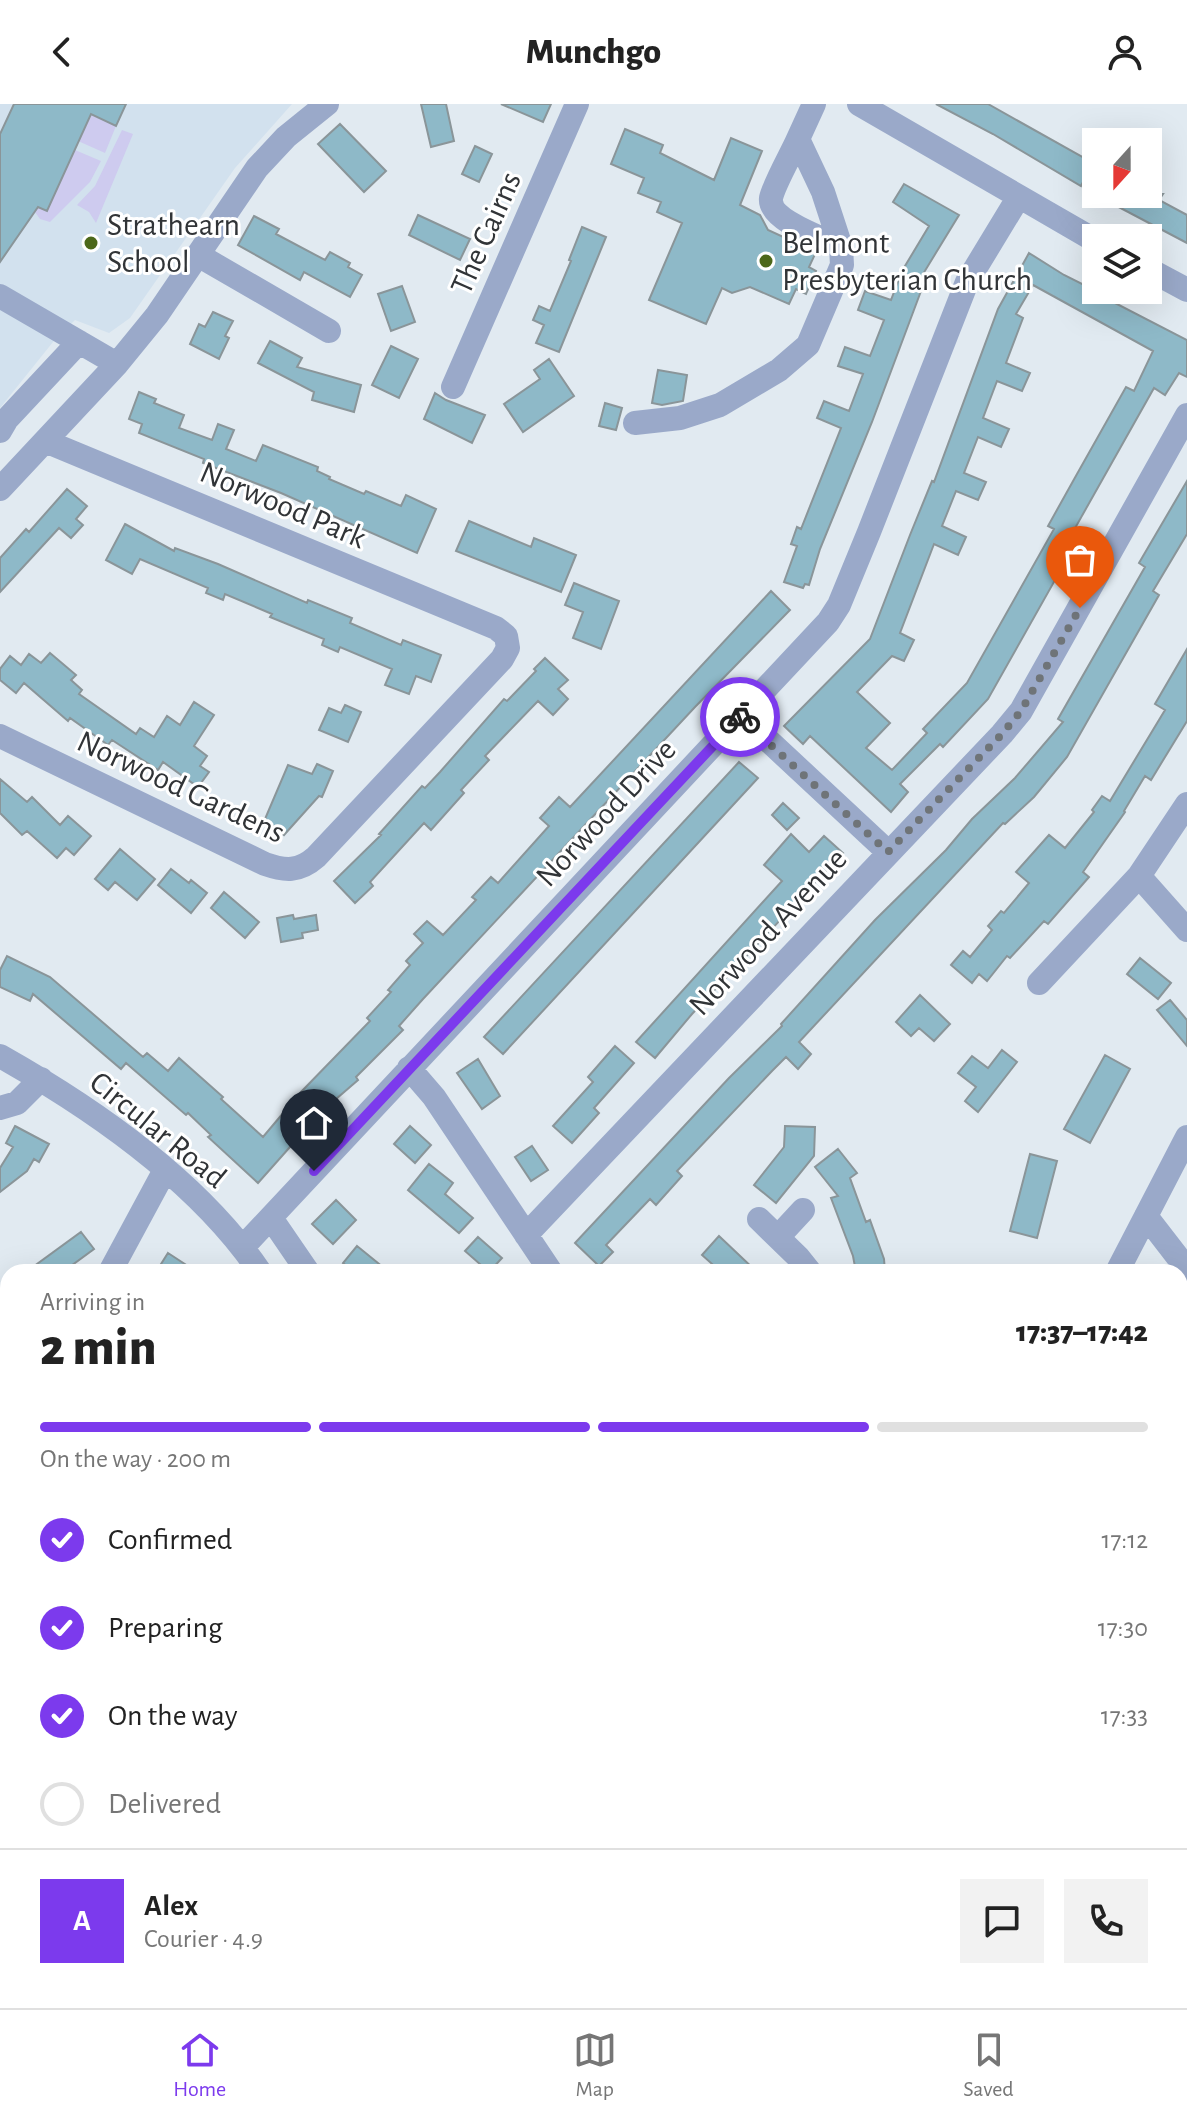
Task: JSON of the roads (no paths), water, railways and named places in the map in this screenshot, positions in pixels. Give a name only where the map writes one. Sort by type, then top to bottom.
[{"type":"street","points":[[0,489],[117,364],[157,315],[257,168],[286,137],[327,104]]},
{"type":"street","name":"The Cairns","points":[[453,387],[577,104]]},
{"type":"street","points":[[814,104],[771,198],[772,209],[781,218],[841,247]]},
{"type":"street","points":[[859,104],[1082,233]]},
{"type":"street","points":[[635,423],[680,418],[720,405],[779,370],[808,345],[842,265],[841,247],[823,192],[798,139]]},
{"type":"street","name":"Norwood Drive","points":[[243,1247],[828,622],[839,605],[967,282],[1018,198]]},
{"type":"street","points":[[198,255],[329,331]]},
{"type":"street","points":[[1162,277],[1187,290]]},
{"type":"street","points":[[0,296],[117,364]]},
{"type":"street","points":[[0,431],[7,419],[79,342]]},
{"type":"street","name":"Norwood Avenue","points":[[526,1235],[1021,711],[1187,415]]},
{"type":"street","name":"Norwood Park","points":[[45,441],[496,628]]},
{"type":"street","name":"Norwood Gardens","points":[[0,736],[265,864],[296,870],[316,857],[502,659],[508,642],[496,628]]},
{"type":"street","points":[[742,716],[888,852]]},
{"type":"street","points":[[1039,983],[1139,876],[1187,804]]},
{"type":"street","points":[[1139,876],[1187,930]]},
{"type":"street","name":"Circular Road","points":[[0,1056],[41,1079],[165,1170],[201,1202],[255,1264]]},
{"type":"street","points":[[409,1068],[434,1097],[546,1264]]},
{"type":"street","points":[[0,1108],[17,1103],[41,1079]]},
{"type":"street","points":[[1121,1264],[1187,1137]]},
{"type":"street","points":[[114,1264],[165,1170]]},
{"type":"street","points":[[778,1237],[803,1210]]},
{"type":"street","points":[[1146,1216],[1183,1264]]},
{"type":"street","points":[[271,1218],[303,1264]]},
{"type":"street","points":[[759,1219],[803,1264]]},
{"type":"place","name":"Strathearn School","points":[[91,243]]},
{"type":"place","name":"Belmont Presbyterian Church","points":[[766,261]]}]
